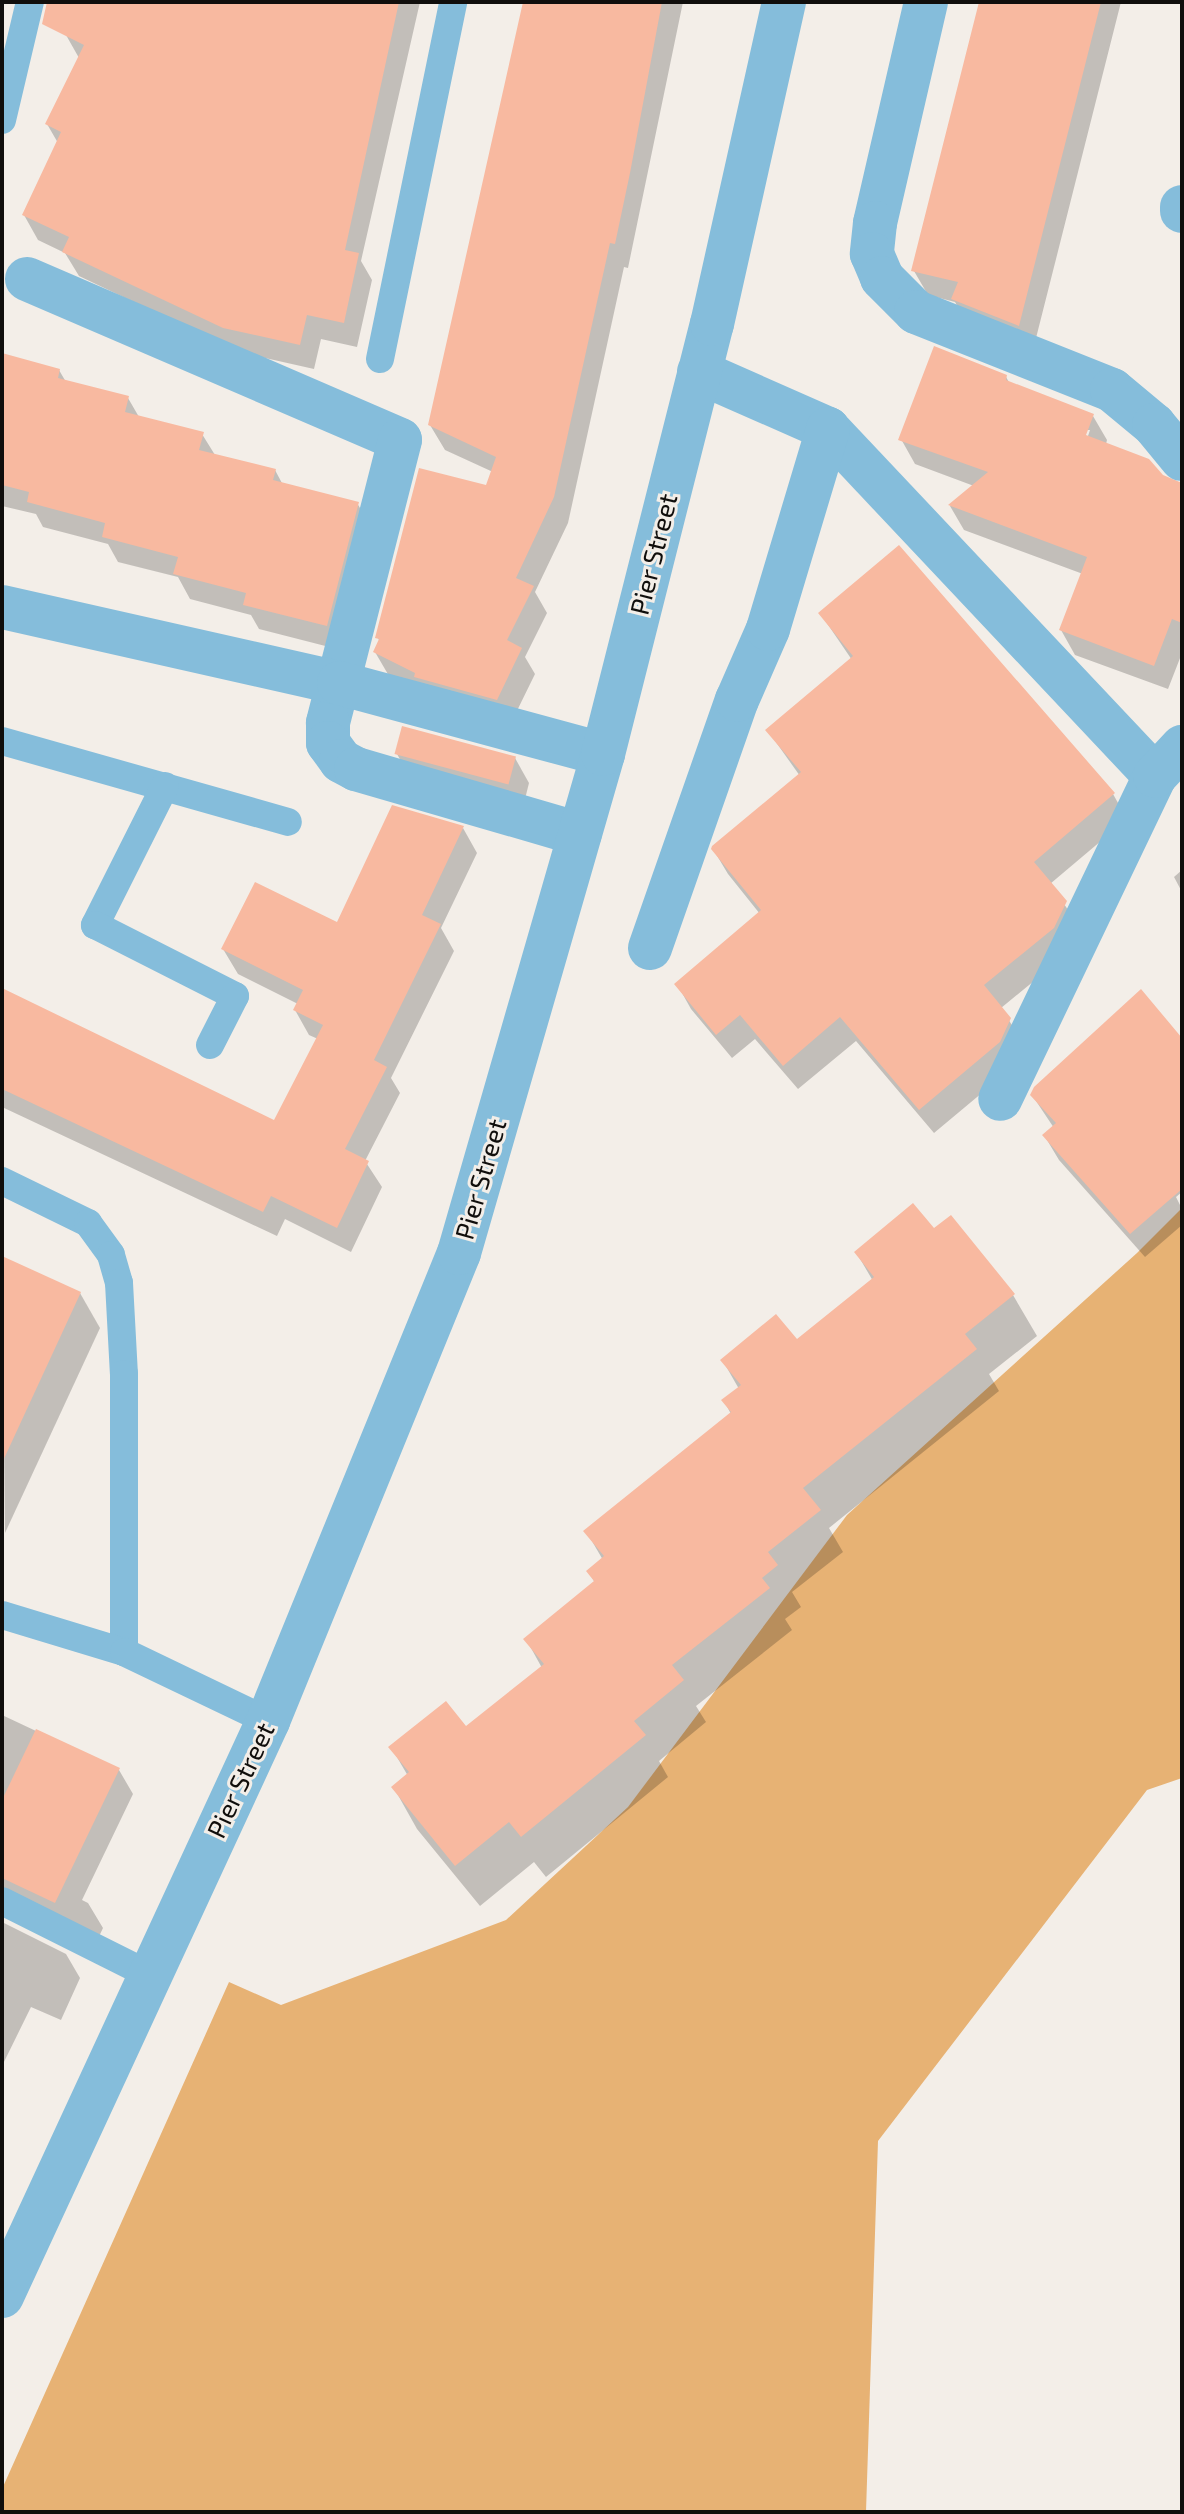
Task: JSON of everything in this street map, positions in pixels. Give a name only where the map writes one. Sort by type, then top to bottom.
[{"type":"street","name":"Pier Street","points":[[2,2296],[268,1721],[459,1253],[603,754],[699,372],[784,2]]},
{"type":"street","points":[[926,2],[875,223],[872,254],[882,278],[916,312],[1112,390],[1154,425],[1182,459]]},
{"type":"street","points":[[27,279],[400,440],[327,733],[328,743],[341,761],[356,769],[580,834]]},
{"type":"street","points":[[699,372],[828,429],[1168,762],[1000,1099]]},
{"type":"street","points":[[650,948],[737,700],[768,629],[828,429]]},
{"type":"street","points":[[2,607],[339,683],[603,754]]},
{"type":"lane","points":[[2,120],[30,2]]},
{"type":"lane","points":[[380,359],[453,2]]},
{"type":"lane","points":[[2,741],[288,822]]},
{"type":"lane","points":[[165,786],[95,925],[235,996],[210,1045]]},
{"type":"lane","points":[[2,1181],[88,1223],[107,1246],[119,1283],[124,1374],[124,1652]]},
{"type":"lane","points":[[2,1615],[124,1652],[268,1721]]},
{"type":"lane","points":[[2,1901],[150,1975]]},
{"type":"shaded area","points":[[1182,1208],[1182,1778],[1147,1790],[878,2141],[866,2512],[2,2512],[2,2489],[229,1982],[281,2005],[506,1920],[628,1807],[847,1515],[1137,1253]]},
{"type":"building","points":[[47,2],[399,2],[345,250],[359,253],[344,323],[307,315],[300,345],[223,328],[62,252],[69,237],[22,215],[61,132],[45,124],[84,45],[42,24]]},
{"type":"building","points":[[523,2],[662,2],[615,244],[610,243],[554,497],[516,578],[534,586],[507,640],[522,648],[497,700],[414,677],[415,673],[373,652],[379,639],[375,638],[419,468],[486,485],[496,457],[428,425]]},
{"type":"building","points":[[979,2],[1101,2],[1019,326],[951,299],[958,282],[911,271]]},
{"type":"building","points":[[934,346],[1007,375],[1006,380],[1094,414],[1086,435],[1149,459],[1163,475],[1182,483],[1182,623],[1172,619],[1154,666],[1059,630],[1087,557],[948,505],[988,472],[898,440]]},
{"type":"building","points":[[2,353],[60,369],[58,378],[129,396],[125,412],[204,432],[199,450],[276,469],[273,480],[359,502],[327,626],[243,605],[246,593],[173,574],[178,557],[102,537],[105,523],[27,502],[29,492],[2,485]]},
{"type":"building","points":[[899,545],[1115,793],[1034,862],[1067,901],[1054,928],[984,985],[1011,1018],[1000,1042],[919,1110],[840,1017],[783,1066],[740,1015],[716,1035],[674,984],[761,910],[711,849],[712,846],[801,772],[765,730],[853,656],[818,613]]},
{"type":"building","points":[[402,726],[516,757],[508,785],[394,754]]},
{"type":"building","points":[[392,805],[464,826],[422,915],[441,924],[374,1060],[387,1067],[345,1149],[369,1161],[337,1228],[271,1196],[263,1212],[2,1089],[2,988],[274,1120],[323,1025],[293,1010],[303,990],[221,949],[255,882],[337,922]]},
{"type":"building","points":[[1141,989],[1182,1038],[1182,1189],[1130,1234],[1042,1135],[1056,1123],[1030,1095],[1034,1087]]},
{"type":"building","points":[[913,1203],[934,1228],[951,1215],[1015,1294],[965,1334],[977,1349],[803,1488],[821,1510],[768,1552],[778,1565],[762,1578],[770,1588],[672,1665],[684,1680],[634,1721],[646,1735],[521,1837],[509,1822],[455,1866],[391,1787],[409,1772],[388,1747],[446,1701],[466,1726],[544,1664],[523,1639],[594,1581],[586,1571],[604,1556],[583,1531],[731,1412],[721,1400],[741,1385],[720,1360],[776,1314],[797,1339],[874,1277],[854,1252]]},
{"type":"building","points":[[2,1256],[81,1292],[2,1463]]},
{"type":"building","points":[[36,1729],[120,1768],[55,1903],[2,1878],[2,1800]]}]
